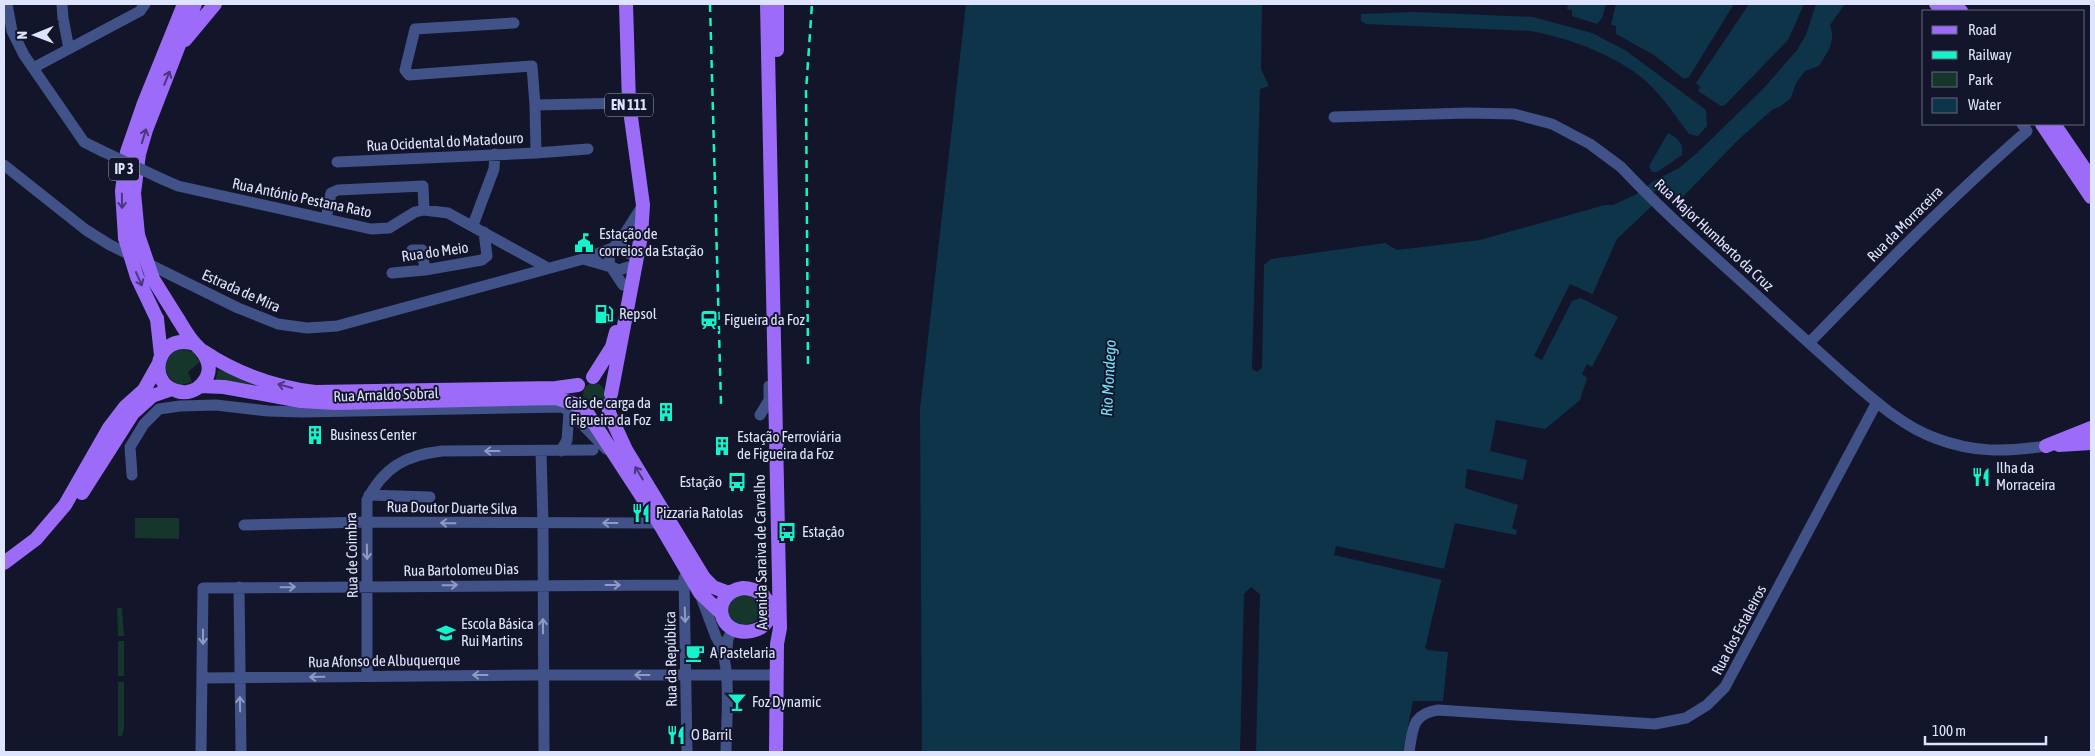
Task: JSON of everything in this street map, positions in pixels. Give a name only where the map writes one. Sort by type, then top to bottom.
[{"type":"main road","points":[[173,48],[174,4]]},
{"type":"main road","name":"IP 3","points":[[160,360],[157,319],[137,277],[131,237],[139,154],[173,48],[184,4]]},
{"type":"main road","name":"IP 3","points":[[173,48],[195,4]]},
{"type":"main road","points":[[173,48],[215,4]]},
{"type":"main road","name":"EN 111","points":[[593,377],[612,347],[623,286],[641,236],[643,205],[629,103],[626,4]]},
{"type":"main road","points":[[767,4],[774,290]]},
{"type":"main road","points":[[774,290],[778,4]]},
{"type":"main road","points":[[2043,125],[2078,167],[2091,178]]},
{"type":"main road","points":[[2055,125],[2078,167],[2091,197]]},
{"type":"main road","name":"IP 3","points":[[131,237],[153,279],[178,319],[199,347]]},
{"type":"main road","name":"EN 111","points":[[610,399],[631,262]]},
{"type":"main road","name":"Avenida Saraiva de Carvalho","points":[[774,290],[780,628],[777,644],[776,752]]},
{"type":"main road","points":[[4,563],[36,539],[65,505],[108,428],[124,407],[144,390],[160,360],[172,344],[188,342],[199,347],[224,365],[254,378],[315,392],[556,388],[578,385],[586,378],[593,377],[604,380],[610,389],[609,413],[626,450],[704,578],[713,587],[729,593]]},
{"type":"main road","points":[[4,573],[42,546],[72,510],[133,413],[152,396],[177,396],[200,386],[208,373],[207,357],[199,347]]},
{"type":"main road","points":[[160,360],[162,379],[177,396]]},
{"type":"main road","points":[[578,385],[576,396],[579,410]]},
{"type":"main road","points":[[200,386],[224,387],[301,402],[336,403],[556,398],[579,410],[616,456],[659,523],[700,593],[726,621],[748,631],[760,628],[765,624],[778,572]]},
{"type":"main road","points":[[579,410],[600,411],[610,399]]},
{"type":"main road","points":[[2046,446],[2091,428]]},
{"type":"main road","points":[[2046,446],[2091,443]]},
{"type":"main road","points":[[756,590],[768,584],[778,572]]},
{"type":"main road","points":[[726,621],[723,602],[729,593],[742,588],[756,590],[762,593],[769,608],[777,629],[777,644]]},
{"type":"main road","points":[[760,628],[775,636],[777,644]]},
{"type":"street","points":[[7,4],[12,31],[33,68],[141,6]]},
{"type":"street","points":[[62,4],[69,49]]},
{"type":"street","name":"Rua Ocidental do Matadouro","points":[[337,162],[536,152],[532,66],[409,75],[405,70],[415,29],[514,23]]},
{"type":"street","name":"Rua António Pestana Rato","points":[[33,68],[84,142],[178,186],[371,229],[389,228],[415,212],[424,210]]},
{"type":"street","points":[[535,105],[629,103]]},
{"type":"street","name":"Rua Major Humberto da Cruz","points":[[1334,117],[1468,113],[1514,114],[1552,124],[1590,144],[1621,167],[1809,344],[1898,418],[1924,433],[1970,449],[1990,451],[2019,450],[2046,446]]},
{"type":"street","name":"Rua da Morraceira","points":[[1809,344],[1915,234],[2025,127]]},
{"type":"street","points":[[536,152],[588,149]]},
{"type":"street","points":[[473,225],[494,168],[495,154]]},
{"type":"street","name":"Estrada de Mira","points":[[4,165],[86,230],[110,245],[238,308],[278,324],[307,328],[337,326],[583,259],[612,248]]},
{"type":"street","points":[[326,219],[330,193],[338,190],[423,186],[424,210],[448,213],[473,225],[508,248],[548,268]]},
{"type":"street","points":[[623,286],[608,262],[612,248],[622,238],[643,205]]},
{"type":"street","name":"Rua do Meio","points":[[392,273],[425,270],[486,258],[484,232]]},
{"type":"street","points":[[583,259],[619,270],[631,262],[623,248],[612,248]]},
{"type":"street","points":[[412,250],[422,250],[425,270]]},
{"type":"street","points":[[760,415],[769,400],[770,308],[774,290]]},
{"type":"street","name":"Rua Arnaldo Sobral","points":[[132,475],[130,447],[144,424],[159,409],[177,396],[216,405],[277,412],[562,407],[579,410]]},
{"type":"street","name":"Rua dos Estaleiros","points":[[1408,752],[1416,721],[1424,712],[1438,710],[1655,724],[1686,718],[1707,705],[1725,687],[1877,402]]},
{"type":"street","points":[[561,451],[579,410]]},
{"type":"street","name":"Rua de Coimbra","points":[[367,676],[367,500],[376,482],[396,465],[419,453],[442,451],[593,450]]},
{"type":"street","points":[[541,451],[544,752]]},
{"type":"street","points":[[369,495],[430,497]]},
{"type":"street","name":"Rua Doutor Duarte Silva","points":[[244,525],[366,522],[659,523]]},
{"type":"street","name":"Rua da República","points":[[684,566],[687,752]]},
{"type":"street","name":"Rua Bartolomeu Dias","points":[[202,678],[203,588],[543,584],[684,585]]},
{"type":"street","points":[[239,587],[241,752]]},
{"type":"street","points":[[700,593],[720,643],[726,669]]},
{"type":"street","points":[[720,643],[726,621]]},
{"type":"street","points":[[726,621],[728,639],[726,752]]},
{"type":"street","name":"Rua Afonso de Albuquerque","points":[[202,678],[686,675],[726,669],[777,675]]},
{"type":"street","points":[[201,752],[202,678]]},
{"type":"green space","points":[[182,349],[193,352],[200,362],[188,372],[192,382],[181,385],[169,377],[166,366],[170,355]]},
{"type":"green space","points":[[218,369],[247,381],[281,392],[215,383]]},
{"type":"green space","points":[[594,383],[602,386],[605,394],[602,402],[594,405],[586,402],[583,394],[586,386]]},
{"type":"green space","points":[[135,518],[179,518],[179,539],[135,538]]},
{"type":"green space","points":[[738,595],[749,595],[761,602],[763,612],[755,622],[740,624],[728,615],[729,601]]},
{"type":"green space","points":[[117,608],[122,608],[124,636],[118,636]]},
{"type":"green space","points":[[118,641],[124,641],[124,676],[118,676]]},
{"type":"green space","points":[[118,682],[124,682],[124,728],[122,736],[118,736]]},
{"type":"water","name":"Rio Mondego","points":[[966,4],[1262,4],[1261,69],[1269,86],[1260,89],[1252,369],[1257,372],[1262,368],[1264,265],[1271,259],[1385,243],[1397,250],[1480,240],[1605,205],[1613,205],[1641,192],[1652,182],[1679,168],[1764,88],[1797,50],[1806,35],[1816,4],[1845,4],[1830,25],[1832,42],[1828,51],[1819,66],[1805,71],[1796,83],[1791,98],[1772,110],[1739,139],[1675,205],[1656,190],[1647,197],[1654,204],[1617,239],[1589,302],[1618,317],[1592,367],[1587,364],[1582,374],[1587,378],[1580,400],[1545,429],[1496,420],[1490,451],[1527,460],[1523,480],[1467,469],[1465,488],[1518,505],[1512,528],[1517,530],[1516,535],[1455,523],[1425,648],[1448,652],[1443,701],[1413,701],[1403,752],[1256,752],[1260,594],[1251,587],[1244,594],[1240,752],[922,752],[920,409]]},
{"type":"water","points":[[1568,4],[1606,4],[1602,18],[1597,24],[1572,16],[1572,10],[1567,9]]},
{"type":"water","points":[[1616,4],[1734,4],[1689,77],[1684,79],[1654,55],[1616,34],[1616,26],[1611,25]]},
{"type":"water","points":[[1749,4],[1804,4],[1788,40],[1725,105],[1721,106],[1698,91],[1700,87],[1696,83]]},
{"type":"water","points":[[1414,12],[1533,17],[1592,33],[1625,50],[1706,110],[1707,126],[1698,136],[1689,134],[1661,97],[1640,76],[1626,66],[1595,50],[1561,38],[1530,31],[1366,24],[1361,21],[1361,14]]},
{"type":"water","points":[[1668,133],[1680,142],[1682,155],[1657,172],[1652,172],[1649,166]]},
{"type":"pier","points":[[1570,284],[1592,294],[1589,302],[1580,298],[1572,301],[1542,360],[1534,356]]},
{"type":"pier","points":[[1336,546],[1445,569],[1442,580],[1334,555]]},
{"type":"railway","points":[[710,4],[721,404]]},
{"type":"railway","points":[[808,364],[806,91],[812,4]]},
{"type":"place","name":"Estação de correios da Estação","points":[[584,243]]},
{"type":"place","name":"Repsol","points":[[604,314]]},
{"type":"place","name":"Figueira da Foz","points":[[709,320]]},
{"type":"place","name":"Cais de carga da Figueira da Foz","points":[[666,412]]},
{"type":"place","name":"Business Center","points":[[315,435]]},
{"type":"place","name":"Estação Ferroviária de Figueira da Foz","points":[[722,446]]},
{"type":"place","name":"Ilha da Morraceira","points":[[1981,477]]},
{"type":"place","name":"Estação","points":[[737,482]]},
{"type":"place","name":"Pizzaria Ratolas","points":[[641,513]]},
{"type":"place","name":"Estaçâo","points":[[787,532]]},
{"type":"place","name":"Escola Básica Rui Martins","points":[[446,633]]},
{"type":"place","name":"A Pastelaria","points":[[695,653]]},
{"type":"place","name":"Foz Dynamic","points":[[737,702]]},
{"type":"place","name":"O Barril","points":[[676,735]]}]
